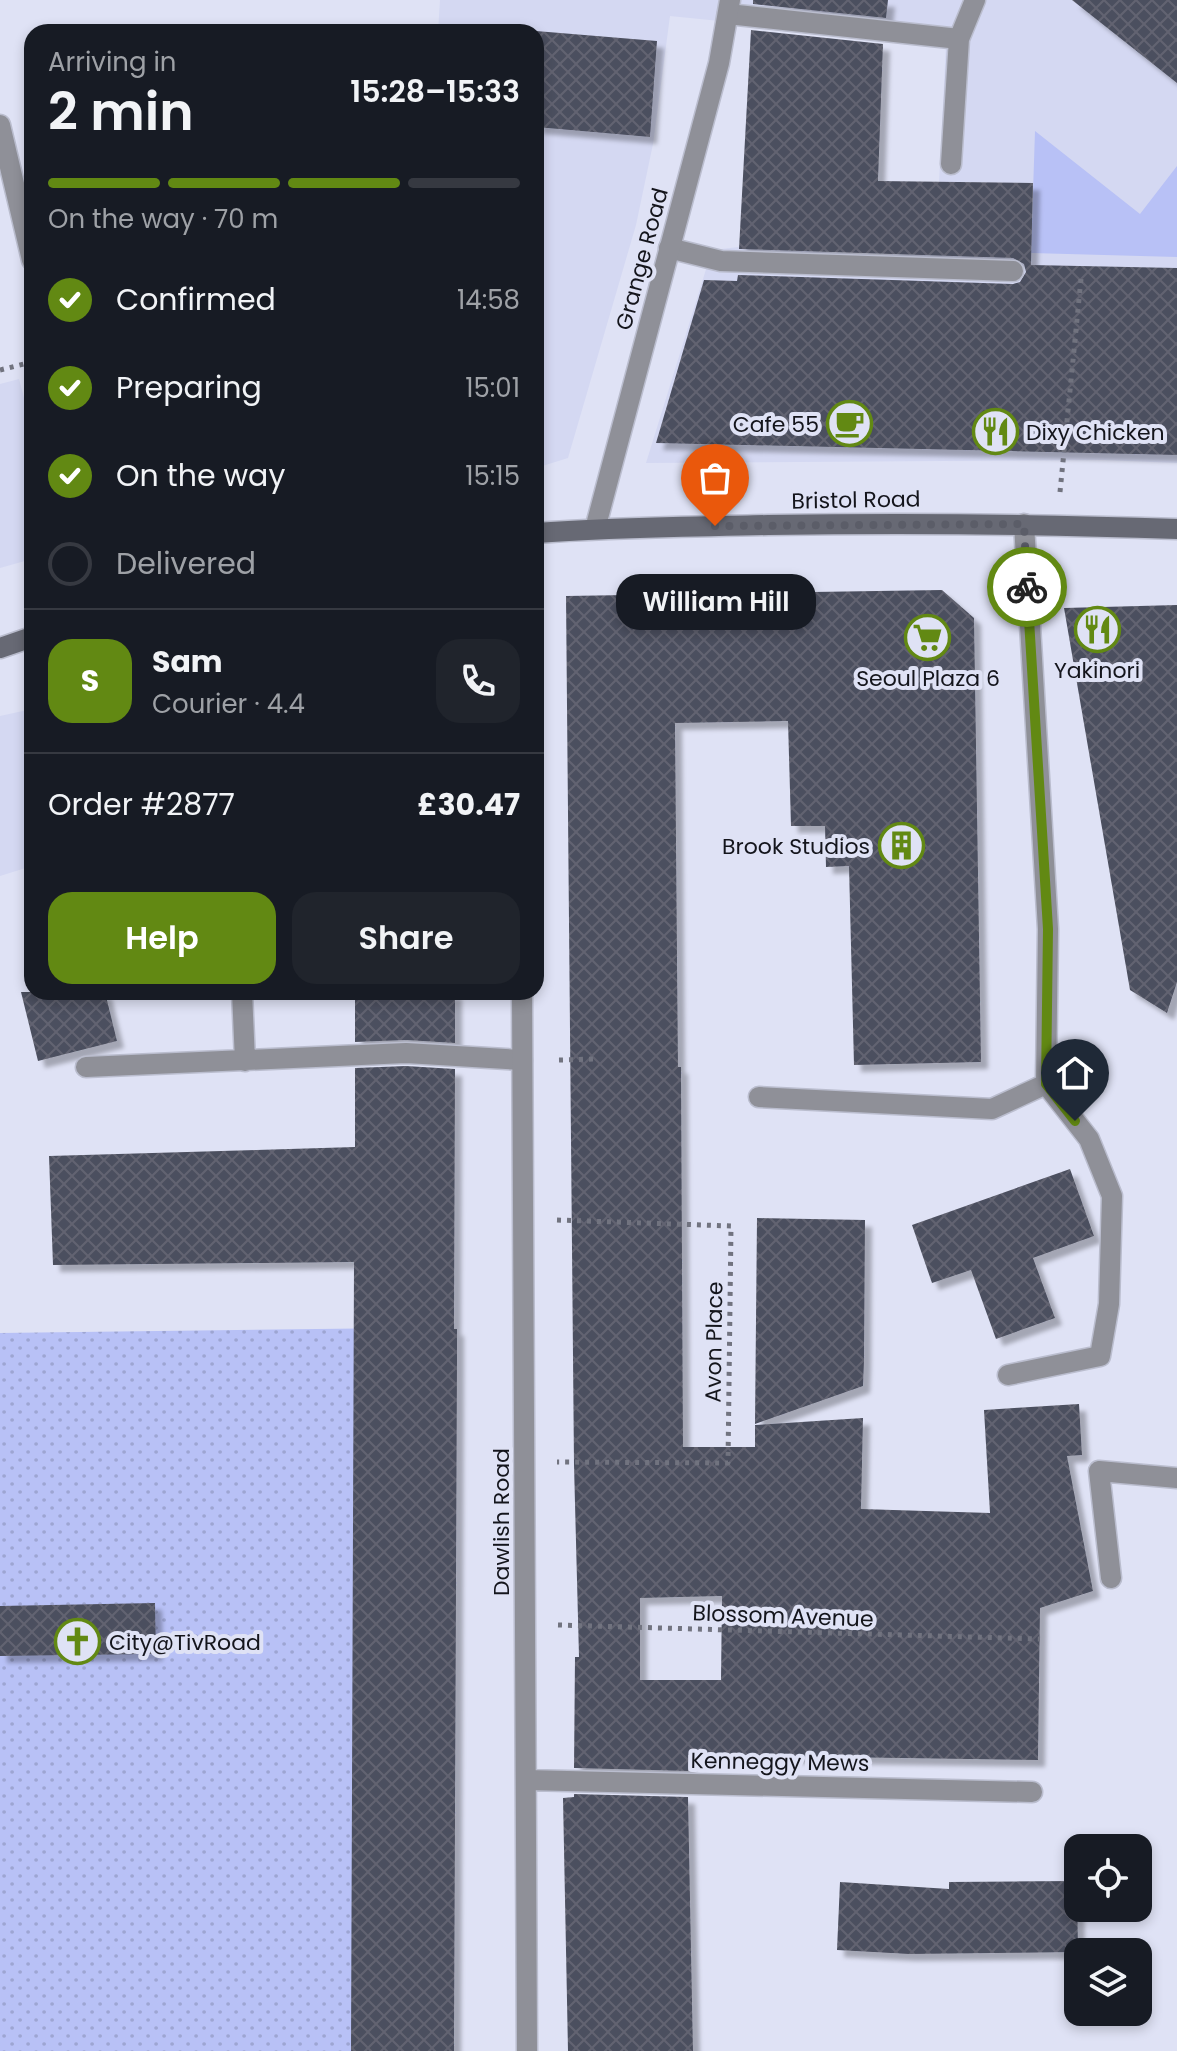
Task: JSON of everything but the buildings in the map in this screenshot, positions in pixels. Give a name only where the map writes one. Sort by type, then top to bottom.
[{"type":"main road","name":"Bristol Road","points":[[544,532],[860,523],[1177,529]]},
{"type":"main road","points":[[0,648],[24,640]]},
{"type":"street","points":[[951,164],[959,39],[975,0]]},
{"type":"street","points":[[729,7],[959,39]]},
{"type":"street","name":"Grange Road","points":[[595,529],[719,63],[729,7]]},
{"type":"street","points":[[0,125],[24,226]]},
{"type":"street","points":[[669,248],[721,261],[1013,271]]},
{"type":"street","points":[[1008,1375],[1100,1356],[1109,1304],[1112,1196],[1089,1139],[1046,1084],[1048,929],[1024,524]]},
{"type":"street","points":[[242,1000],[245,1061]]},
{"type":"street","name":"Dawlish Road","points":[[522,1000],[527,2051]]},
{"type":"street","points":[[86,1067],[406,1053],[522,1060]]},
{"type":"street","points":[[759,1097],[992,1109],[1046,1084]]},
{"type":"street","points":[[1111,1578],[1099,1471],[1177,1478]]},
{"type":"street","name":"Kenneggy Mews","points":[[526,1780],[1032,1792]]},
{"type":"path","points":[[1056,525],[1081,279]]},
{"type":"path","points":[[0,370],[24,364]]},
{"type":"path","name":"Avon Place","points":[[523,1219],[731,1226],[728,1463],[524,1462]]},
{"type":"path","name":"Blossom Avenue","points":[[525,1624],[1040,1639]]},
{"type":"shaded area","points":[[440,0],[1177,0],[1177,463],[1103,460],[646,463],[712,250],[739,247],[873,255],[1031,253],[1033,183],[939,182],[946,44],[670,16],[653,144],[636,225],[568,458],[544,466],[544,24],[438,24]]},
{"type":"shaded area","points":[[1035,131],[1140,214],[1177,166],[1177,257],[1031,253]]},
{"type":"shaded area","points":[[19,379],[24,398],[24,561],[0,568],[0,384]]},
{"type":"shaded area","points":[[24,711],[24,868],[0,876],[0,716]]},
{"type":"shaded area","points":[[400,1328],[355,2051],[0,2051],[0,1333]]},
{"type":"way so far","points":[[715,526],[1024,524],[1027,587]]},
{"type":"place","name":"Cafe 55","points":[[850,424]]},
{"type":"place","name":"Dixy Chicken","points":[[995,432]]},
{"type":"place","name":"William Hill","points":[[715,526]]},
{"type":"place","name":"Yakinori","points":[[1097,629]]},
{"type":"place","name":"Seoul Plaza 6","points":[[928,637]]},
{"type":"place","name":"Brook Studios","points":[[901,846]]},
{"type":"place","name":"City@TivRoad","points":[[78,1642]]},
{"type":"route","points":[[1027,587],[1048,929],[1046,1084],[1075,1121]]}]
